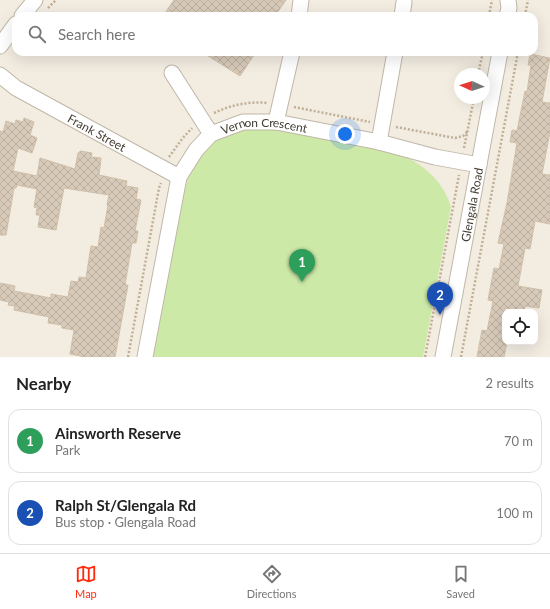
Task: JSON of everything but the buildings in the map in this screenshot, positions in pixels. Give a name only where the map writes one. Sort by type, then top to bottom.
[{"type":"street","points":[[25,12],[35,0]]},
{"type":"street","points":[[300,12],[301,0]]},
{"type":"street","points":[[0,46],[12,30]]},
{"type":"street","points":[[276,122],[291,56]]},
{"type":"street","points":[[379,142],[394,56]]},
{"type":"street","name":"Glengala Road","points":[[443,357],[499,56]]},
{"type":"street","points":[[172,73],[211,134]]},
{"type":"street","name":"Frank Street","points":[[0,75],[16,88],[172,174]]},
{"type":"street","name":"Frank Street","points":[[0,84],[16,88]]},
{"type":"street","name":"Vernon Crescent","points":[[145,357],[172,174],[211,134],[243,122],[276,122],[379,142],[436,157],[479,166]]},
{"type":"path","points":[[490,12],[492,0]]},
{"type":"path","points":[[526,12],[528,0]]},
{"type":"path","points":[[479,68],[481,56]]},
{"type":"path","points":[[461,357],[517,56]]},
{"type":"path","points":[[128,357],[159,188],[172,174],[170,156],[182,139],[202,120],[215,112],[230,107],[247,103],[261,102],[455,138],[463,136],[467,132]]},
{"type":"path","points":[[425,357],[473,104]]},
{"type":"green space","points":[[249,128],[270,128],[397,153],[423,167],[437,181],[443,189],[451,207],[423,357],[153,357],[183,197],[190,173],[203,153],[220,138]]},
{"type":"place","name":"Ainsworth Reserve","points":[[302,282]]},
{"type":"place","name":"Ralph St/Glengala Rd","points":[[440,315]]}]
